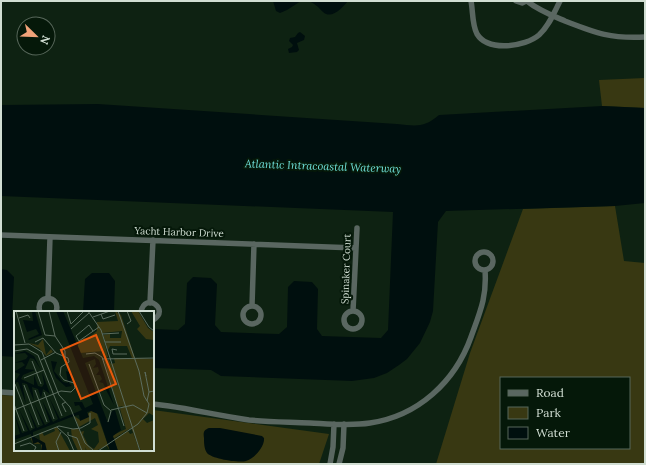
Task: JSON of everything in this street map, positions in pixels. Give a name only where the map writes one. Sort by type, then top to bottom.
[{"type":"street","points":[[471,1],[474,25],[478,35],[484,41],[498,45],[517,45],[532,40],[542,32],[560,1]]},
{"type":"street","points":[[516,1],[519,3],[526,1],[552,16],[605,36],[622,38],[645,37]]},
{"type":"street","name":"Spinaker Court","points":[[353,311],[357,228]]},
{"type":"street","name":"Yacht Harbor Drive","points":[[1,235],[356,248]]},
{"type":"street","points":[[48,298],[50,237]]},
{"type":"street","points":[[150,303],[153,240]]},
{"type":"street","points":[[252,306],[254,244]]},
{"type":"street","points":[[154,404],[263,421],[334,424],[369,423],[399,415],[419,404],[434,393],[446,381],[460,362],[468,346],[485,294],[485,270]]},
{"type":"street","points":[[40,311],[40,304],[43,300],[48,298],[53,300],[56,304],[56,311]]},
{"type":"street","points":[[142,311],[144,306],[150,303],[156,305],[159,311],[157,317],[154,319]]},
{"type":"street","points":[[1,392],[14,394]]},
{"type":"street","points":[[330,464],[333,447],[334,424]]},
{"type":"street","points":[[339,464],[343,448],[344,424]]},
{"type":"green space","points":[[645,78],[645,108],[602,106],[599,80]]},
{"type":"green space","points":[[615,206],[624,261],[645,263],[645,464],[436,464],[470,353],[523,209]]},
{"type":"green space","points":[[1,395],[14,396],[14,451],[154,451],[154,410],[329,434],[319,464],[1,464]]},
{"type":"water","points":[[273,1],[301,1],[280,13],[276,11]]},
{"type":"water","points":[[307,1],[348,1],[334,14],[326,14],[314,4]]},
{"type":"water","points":[[300,32],[305,36],[304,40],[297,43],[299,50],[297,52],[289,53],[288,49],[293,45],[289,41],[290,38],[295,37]]},
{"type":"water","name":"Atlantic Intracoastal Waterway","points":[[98,104],[415,125],[429,122],[439,115],[602,106],[645,108],[645,203],[615,206],[446,211],[438,222],[433,311],[430,322],[420,343],[407,359],[387,373],[374,378],[352,381],[221,376],[211,370],[154,368],[154,329],[178,330],[185,324],[187,283],[193,277],[211,278],[217,284],[215,325],[221,332],[279,334],[287,327],[288,287],[294,281],[312,282],[318,289],[317,329],[322,336],[381,338],[388,330],[393,212],[1,196],[1,105]]},
{"type":"water","points":[[1,269],[7,270],[14,277],[12,317],[14,319],[14,357],[1,356]]},
{"type":"water","points":[[92,273],[109,273],[115,281],[114,311],[83,311],[85,279]]},
{"type":"water","points":[[209,428],[220,428],[262,436],[264,438],[263,445],[253,457],[246,461],[220,459],[210,455],[205,450],[204,433],[205,430]]}]
